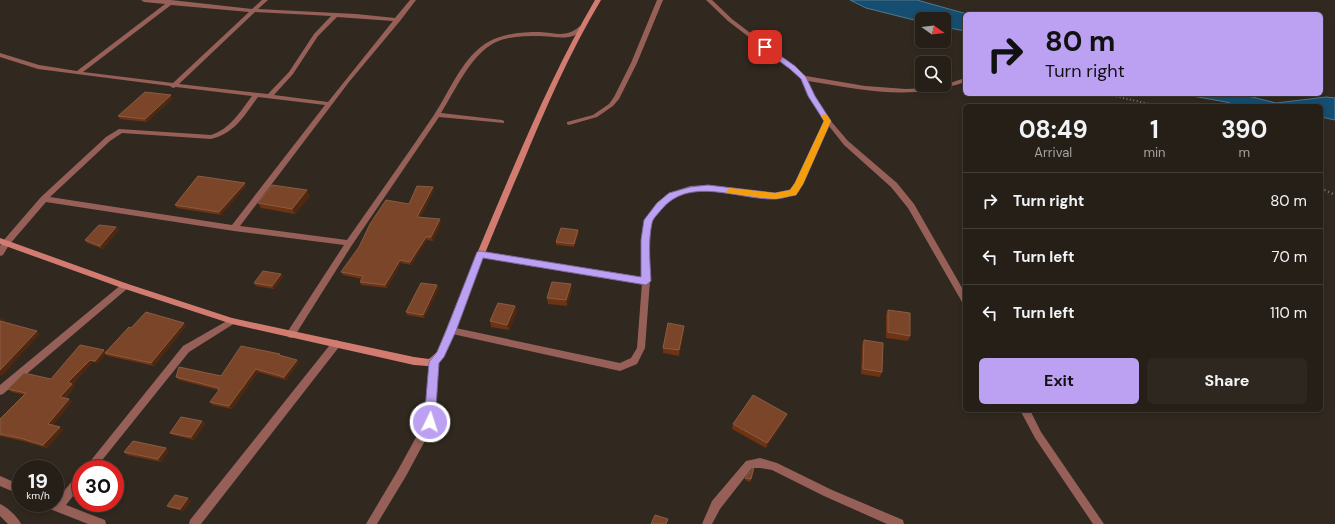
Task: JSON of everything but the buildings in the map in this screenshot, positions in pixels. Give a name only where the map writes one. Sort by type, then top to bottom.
[{"type":"street","points":[[144,0],[171,1],[254,10],[398,20]]},
{"type":"street","points":[[173,86],[265,0]]},
{"type":"street","points":[[234,228],[346,81],[413,0]]},
{"type":"street","points":[[371,524],[402,473],[430,422],[434,362],[441,354],[451,331],[480,254],[539,116],[582,27],[598,0]]},
{"type":"street","points":[[569,123],[595,116],[611,105],[617,98],[634,63],[660,0]]},
{"type":"street","points":[[709,0],[730,20],[804,78],[811,96],[828,121],[846,142],[894,185],[911,206],[963,297]]},
{"type":"street","points":[[78,73],[171,1]]},
{"type":"street","points":[[270,96],[291,73],[316,35],[335,15]]},
{"type":"street","points":[[291,334],[349,243],[437,115],[469,62],[479,51],[492,42],[510,36],[540,34],[564,36],[576,33],[582,27]]},
{"type":"street","points":[[0,56],[38,67],[78,73],[173,86],[329,104]]},
{"type":"street","points":[[804,78],[876,89],[916,92],[946,88],[963,81]]},
{"type":"street","points":[[0,253],[3,242],[44,199],[108,139],[121,131],[211,137],[221,135],[230,130],[256,95]]},
{"type":"street","points":[[437,115],[502,122]]},
{"type":"street","points":[[451,331],[620,367],[634,361],[641,348],[646,281],[645,240],[648,220],[660,205],[672,195],[690,189],[708,188],[775,196],[793,192],[799,184],[828,121]]},
{"type":"street","points":[[44,199],[234,228],[349,243]]},
{"type":"street","points":[[3,242],[126,286],[232,321],[414,362],[434,362]]},
{"type":"street","points":[[480,254],[646,281]]},
{"type":"street","points":[[0,391],[126,286]]},
{"type":"street","points":[[96,460],[186,349],[232,321]]},
{"type":"street","points":[[194,524],[336,344]]},
{"type":"street","points":[[1026,412],[1038,435],[1099,524]]},
{"type":"street","points":[[707,524],[716,505],[749,464],[760,463],[773,466],[828,493],[899,524]]},
{"type":"street","points":[[0,481],[12,486]]},
{"type":"street","points":[[64,495],[72,487]]},
{"type":"street","points":[[0,509],[16,524]]},
{"type":"street","points":[[64,509],[101,524]]},
{"type":"path","points":[[1115,96],[1149,104]]},
{"type":"path","points":[[1323,189],[1335,195]]},
{"type":"water","points":[[850,0],[917,0],[963,13],[963,31],[951,28],[951,12],[915,12],[915,20],[866,8]]},
{"type":"water","points":[[1192,96],[1248,96],[1276,103],[1326,97],[1335,98],[1335,120],[1323,117],[1323,104],[1233,104]]},
{"type":"slow traffic","points":[[730,191],[775,196],[793,192],[799,184],[828,121],[824,116]]},
{"type":"route","points":[[430,422],[434,362],[441,354],[451,331],[480,254],[646,281],[645,240],[648,220],[660,205],[672,195],[690,189],[708,188],[775,196],[793,192],[799,184],[828,121],[811,96],[804,78],[765,47]]}]
